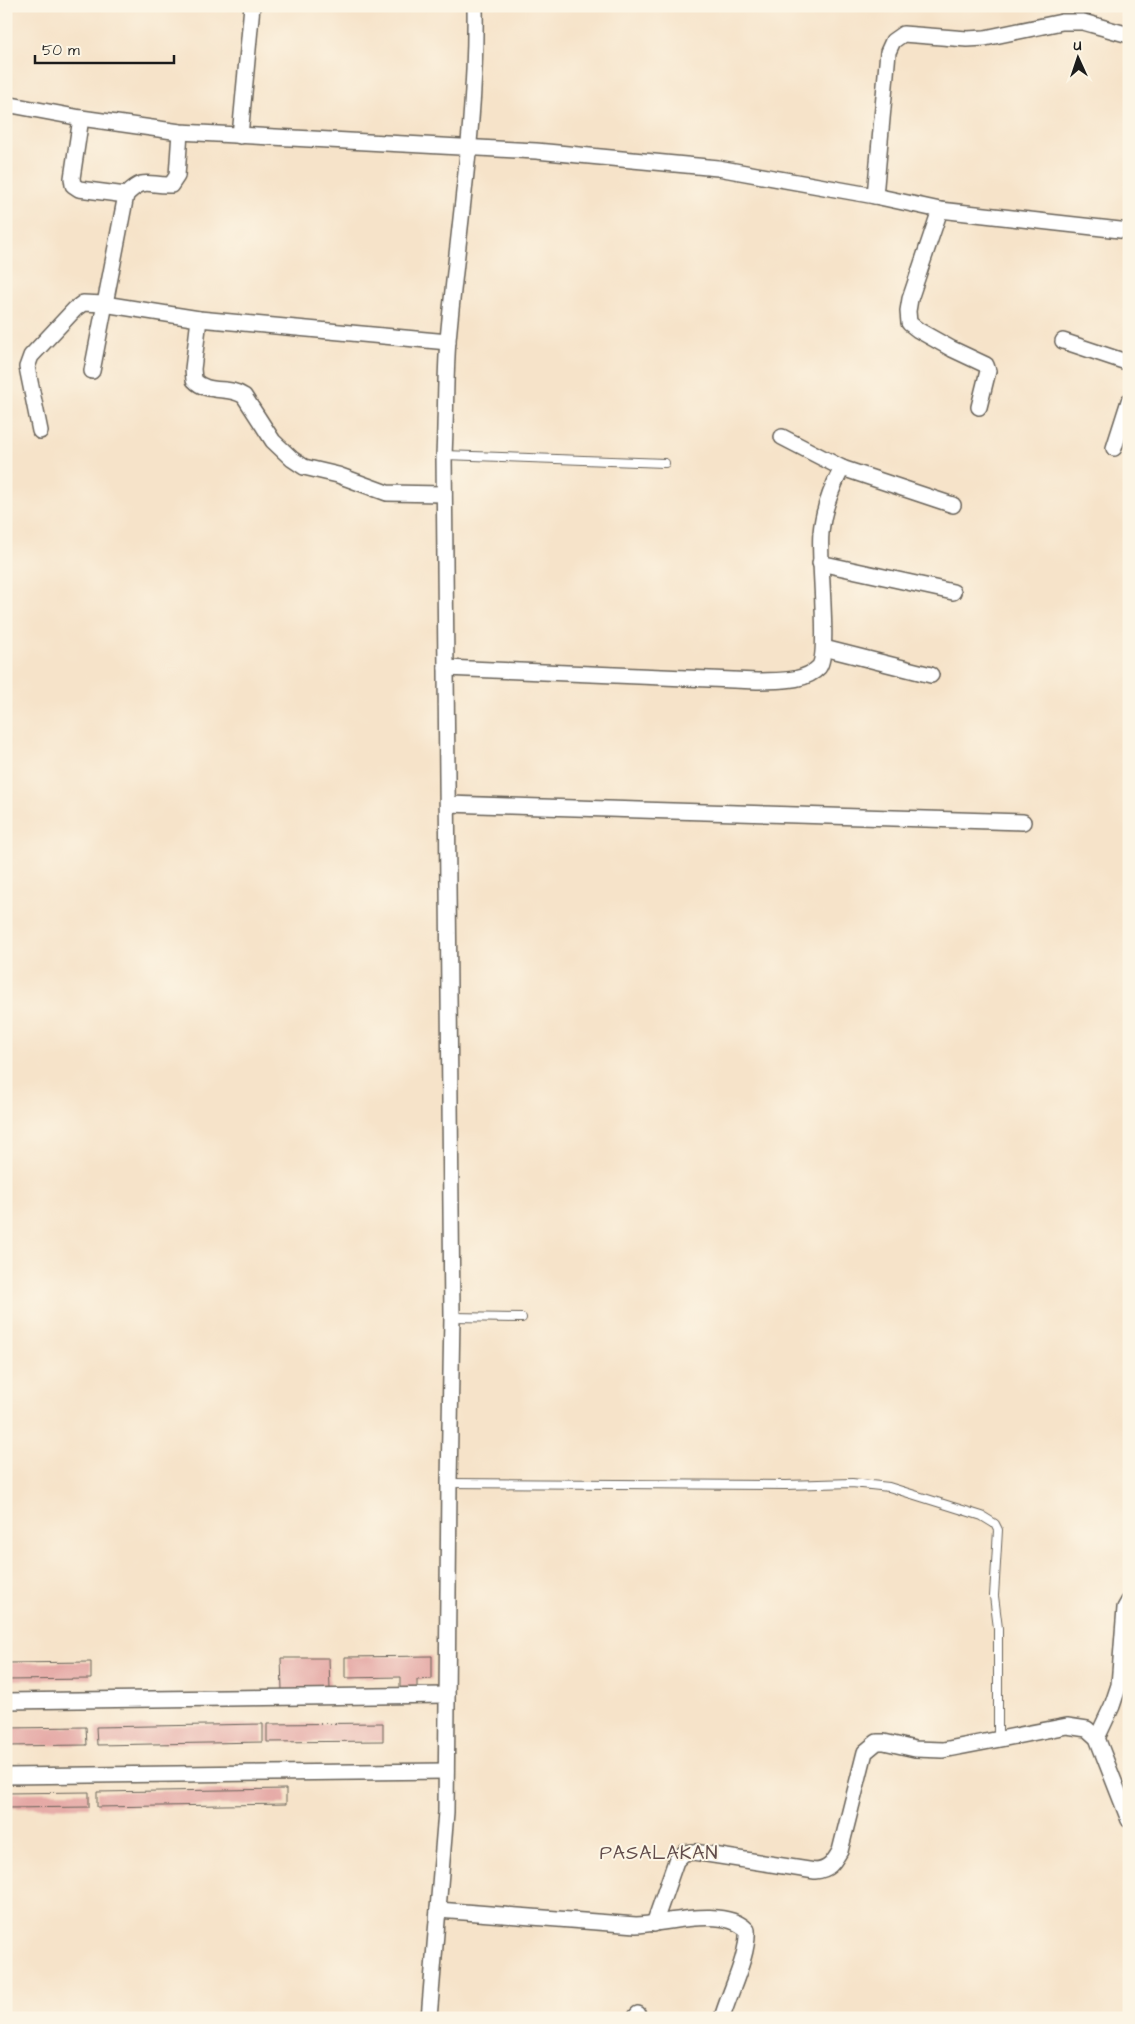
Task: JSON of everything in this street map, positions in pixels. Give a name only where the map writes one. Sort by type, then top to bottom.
[{"type":"street","points":[[240,136],[252,6]]},
{"type":"street","points":[[429,2018],[446,1812],[448,1483],[452,1317],[444,455],[448,342],[469,149],[476,40],[475,6]]},
{"type":"street","points":[[875,196],[888,52],[893,40],[903,34],[967,39],[986,38],[1073,21],[1129,35]]},
{"type":"street","points":[[6,104],[81,118],[180,132],[587,155],[718,168],[875,196],[940,210],[1129,231]]},
{"type":"street","points":[[81,118],[72,178],[73,185],[79,189],[126,195]]},
{"type":"street","points":[[92,370],[126,195],[136,185],[144,183],[171,185],[175,181],[180,132]]},
{"type":"street","points":[[940,210],[910,299],[908,310],[909,323],[952,350],[986,365],[988,371],[979,407]]},
{"type":"street","points":[[40,431],[27,367],[31,356],[75,309],[83,303],[104,304],[200,319],[448,342]]},
{"type":"street","points":[[200,319],[192,369],[194,380],[209,388],[238,392],[244,396],[273,441],[292,459],[304,467],[354,480],[380,492],[400,495],[444,494]]},
{"type":"street","points":[[1063,341],[1129,363]]},
{"type":"street","points":[[1114,448],[1129,401]]},
{"type":"street","points":[[782,437],[842,468],[953,505]]},
{"type":"street","points":[[446,668],[757,681],[800,678],[812,673],[820,665],[824,648],[820,533],[830,491],[842,468]]},
{"type":"street","points":[[820,563],[953,592]]},
{"type":"street","points":[[824,648],[931,675]]},
{"type":"street","points":[[448,804],[1023,822]]},
{"type":"street","points":[[1097,1738],[1112,1706],[1119,1685],[1125,1608],[1129,1601]]},
{"type":"street","points":[[6,1701],[447,1695]]},
{"type":"street","points":[[654,1924],[676,1861],[684,1853],[694,1852],[815,1871],[825,1870],[832,1865],[840,1851],[865,1752],[877,1742],[915,1749],[943,1750],[1066,1726],[1087,1729],[1097,1738],[1128,1822]]},
{"type":"street","points":[[6,1776],[446,1771]]},
{"type":"street","points":[[438,1910],[636,1925],[654,1924],[693,1917],[723,1920],[743,1926],[747,1930],[735,1984],[722,2018]]},
{"type":"lane","points":[[444,455],[665,463]]},
{"type":"lane","points":[[452,1317],[522,1318]]},
{"type":"lane","points":[[448,1483],[786,1485],[852,1483],[889,1487],[982,1516],[995,1524],[998,1530],[994,1596],[998,1628],[998,1740]]},
{"type":"building","points":[[432,1656],[432,1679],[417,1680],[417,1688],[400,1689],[400,1677],[345,1678],[345,1657]]},
{"type":"building","points":[[281,1658],[329,1658],[330,1690],[282,1690]]},
{"type":"building","points":[[91,1662],[91,1679],[6,1680],[6,1663]]},
{"type":"building","points":[[383,1723],[383,1741],[267,1742],[267,1724]]},
{"type":"building","points":[[263,1724],[263,1742],[97,1745],[96,1727]]},
{"type":"building","points":[[86,1727],[87,1745],[6,1746],[6,1728]]},
{"type":"building","points":[[286,1789],[286,1804],[97,1807],[97,1792]]},
{"type":"building","points":[[89,1792],[89,1807],[6,1808],[6,1793]]},
{"type":"district","name":"PASALAKAN","points":[[659,1853]]}]
